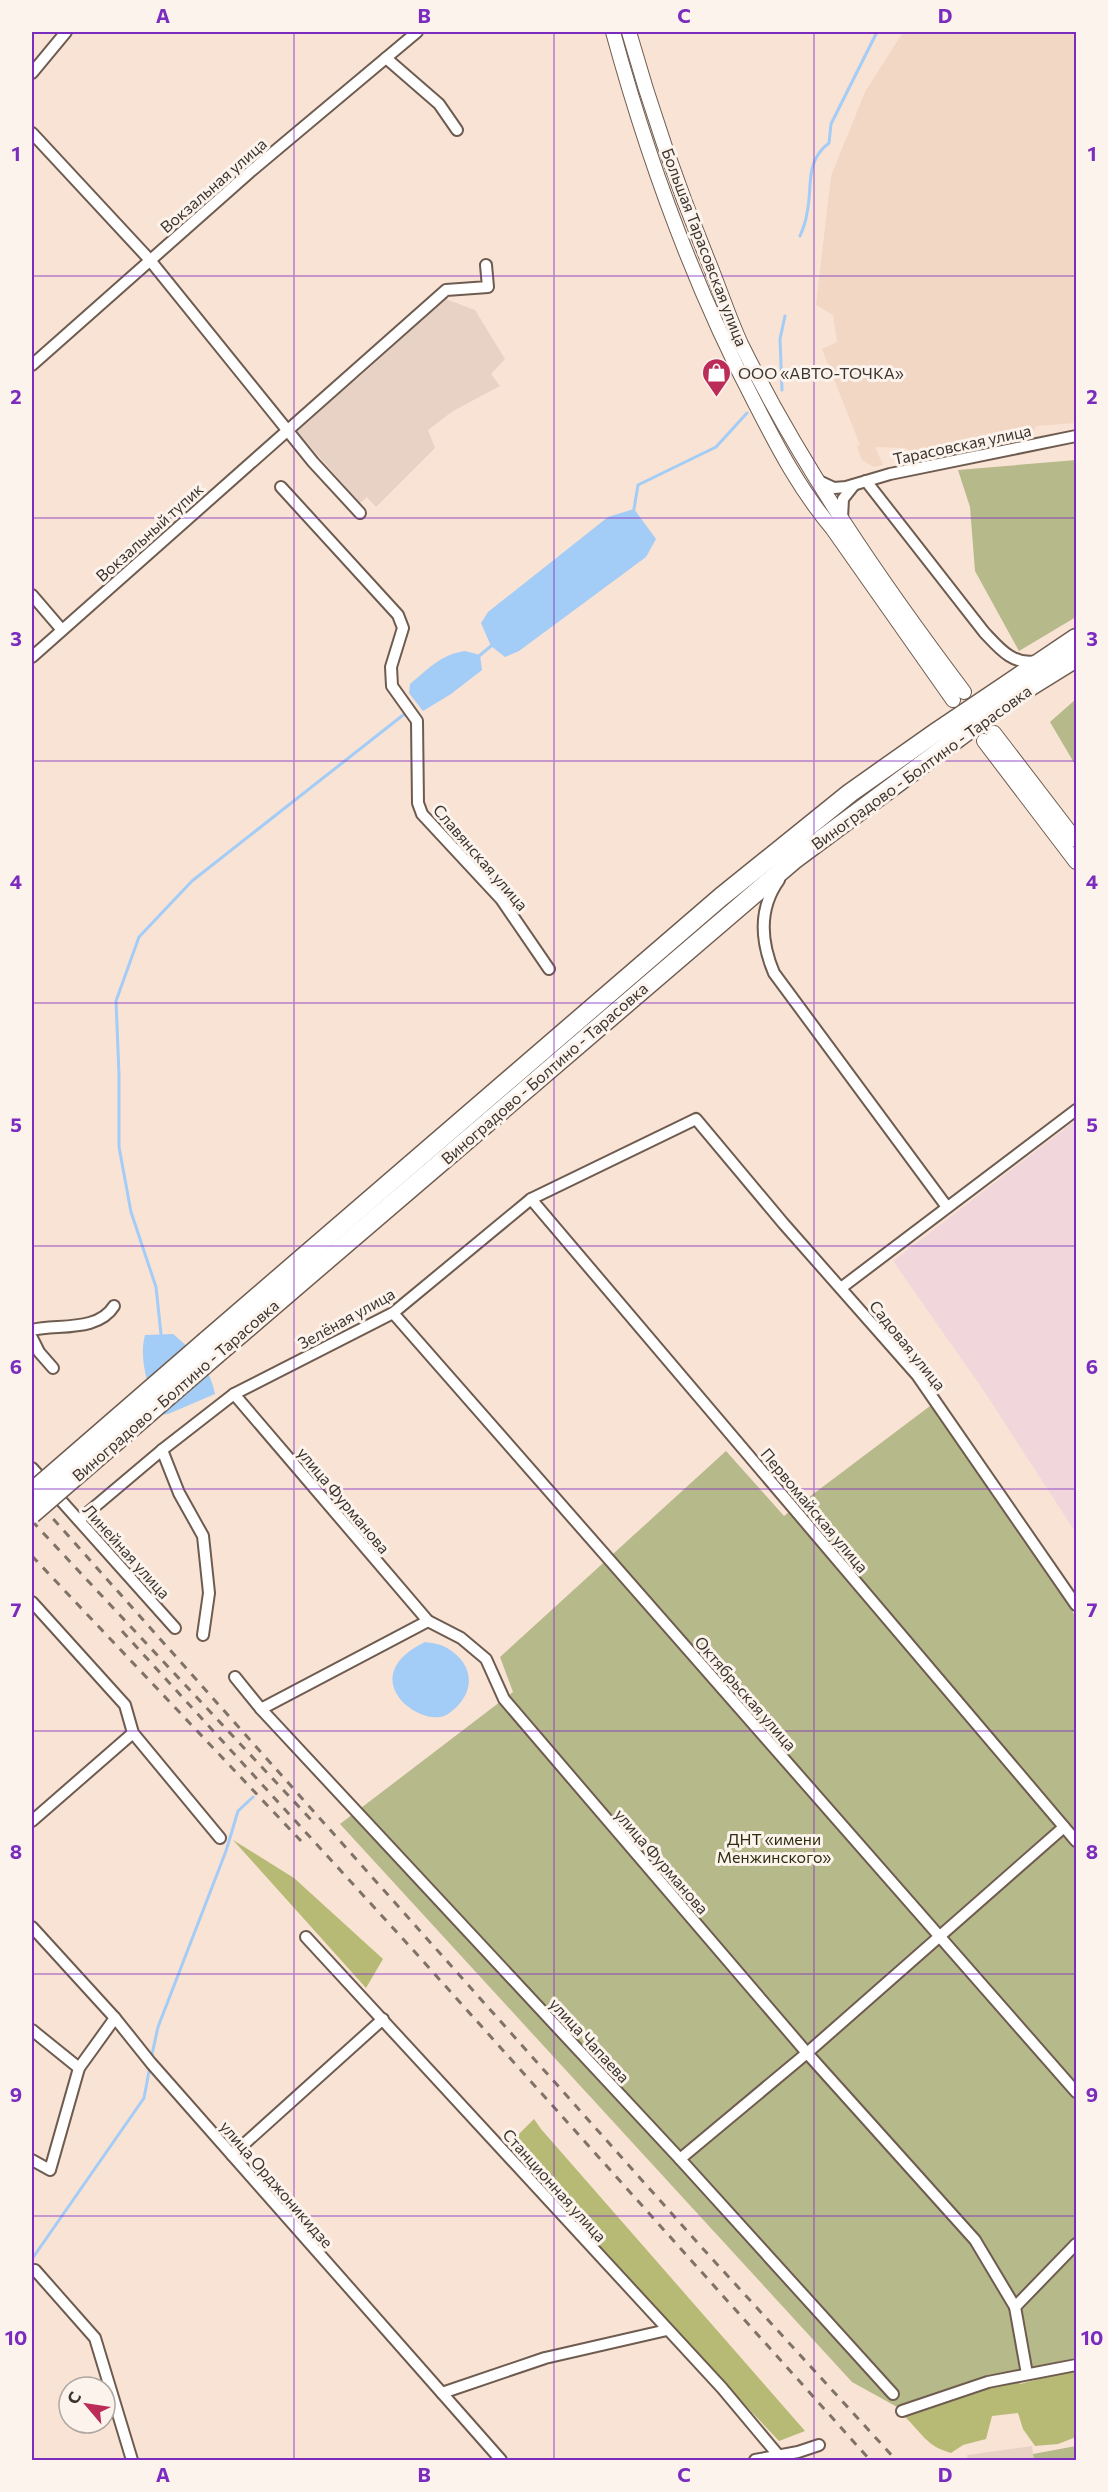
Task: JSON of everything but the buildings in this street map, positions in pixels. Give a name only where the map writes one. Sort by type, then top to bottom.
[{"type":"main road","name":"Виноградово - Болтино - Тарасовка","points":[[32,1514],[211,1347],[722,897],[850,793],[935,732],[1076,639]]},
{"type":"main road","name":"Виноградово - Болтино - Тарасовка","points":[[32,1492],[211,1347],[795,859],[1013,697],[1077,658]]},
{"type":"main road","points":[[1013,697],[1077,672]]},
{"type":"street","points":[[32,73],[66,32]]},
{"type":"street","name":"Вокзальная улица","points":[[32,365],[149,259],[417,32]]},
{"type":"street","name":"Большая Тарасовская улица","points":[[613,32],[668,205],[726,349],[785,460],[812,504],[958,696],[816,480],[793,442],[740,342],[683,199],[629,32]]},
{"type":"street","points":[[386,57],[439,104],[457,130]]},
{"type":"street","points":[[32,133],[149,259],[313,462],[360,513]]},
{"type":"street","name":"Вокзальный тупик","points":[[32,657],[286,429],[446,290],[488,287],[486,265]]},
{"type":"street","name":"Тарасовская улица","points":[[854,485],[890,474],[1077,436]]},
{"type":"street","points":[[816,480],[834,488],[854,485]]},
{"type":"street","points":[[866,481],[984,632],[1003,652],[1017,661],[1034,662],[1046,658]]},
{"type":"street","points":[[842,518],[843,499],[854,485]]},
{"type":"street","name":"Славянская улица","points":[[282,487],[398,615],[404,628],[391,667],[392,686],[417,721],[418,803],[422,814],[501,899],[549,969]]},
{"type":"street","points":[[32,595],[63,630]]},
{"type":"street","points":[[1077,840],[989,737],[1077,862]]},
{"type":"street","points":[[795,859],[776,883],[767,902],[763,925],[765,954],[774,974],[947,1207]]},
{"type":"street","points":[[841,1288],[1077,1110]]},
{"type":"street","name":"Зелёная улица","points":[[79,1520],[162,1450],[234,1394],[393,1313],[531,1199],[696,1119]]},
{"type":"street","name":"Садовая улица","points":[[696,1119],[783,1223],[917,1375],[1077,1605]]},
{"type":"street","name":"Первомайская улица","points":[[531,1199],[1077,1841]]},
{"type":"street","points":[[32,1330],[49,1326],[86,1324],[108,1316],[114,1306]]},
{"type":"street","name":"Октябрьская улица","points":[[393,1313],[1077,2092]]},
{"type":"street","points":[[32,1338],[39,1352],[53,1368]]},
{"type":"street","name":"улица Фурманова","points":[[234,1394],[428,1621],[461,1638],[486,1659],[504,1699],[807,2053],[975,2240],[1015,2307],[1027,2374]]},
{"type":"street","points":[[162,1450],[179,1493],[203,1536],[209,1593],[203,1635]]},
{"type":"street","name":"Линейная улица","points":[[32,1468],[175,1628]]},
{"type":"street","points":[[32,1602],[125,1705],[133,1733],[220,1838]]},
{"type":"street","points":[[235,1677],[261,1709],[428,1621]]},
{"type":"street","name":"улица Чапаева","points":[[261,1709],[680,2159],[893,2394]]},
{"type":"street","points":[[32,1821],[133,1733]]},
{"type":"street","points":[[680,2159],[807,2053],[1064,1827]]},
{"type":"street","name":"улица Орджоникидзе","points":[[32,1927],[115,2018],[232,2155],[501,2460]]},
{"type":"street","name":"Станционная улица","points":[[306,1937],[722,2388],[779,2456]]},
{"type":"street","points":[[32,2160],[50,2170],[79,2068],[115,2018]]},
{"type":"street","points":[[232,2155],[383,2019]]},
{"type":"street","points":[[32,2030],[79,2068]]},
{"type":"street","points":[[1015,2307],[1077,2244]]},
{"type":"street","points":[[35,2270],[95,2338],[132,2460]]},
{"type":"street","points":[[442,2393],[545,2358],[667,2330]]},
{"type":"street","points":[[902,2411],[988,2382],[1077,2365]]},
{"type":"street","points":[[755,2460],[819,2445]]},
{"type":"shaded area","points":[[903,32],[1076,32],[1076,423],[1037,426],[1031,434],[920,455],[905,448],[875,447],[883,465],[874,467],[862,460],[857,447],[860,445],[822,349],[837,342],[833,315],[816,305],[831,176],[865,92]]},
{"type":"shaded area","points":[[446,299],[475,310],[505,359],[491,374],[500,386],[453,411],[428,430],[435,448],[376,507],[367,497],[360,503],[294,428],[350,376],[355,381]]},
{"type":"shaded area","points":[[1076,1120],[1076,1533],[984,1391],[893,1261]]},
{"type":"shaded area","points":[[1032,2446],[1034,2460],[968,2460],[967,2455]]},
{"type":"green space","points":[[1076,460],[1076,617],[1019,651],[975,571],[970,507],[958,470]]},
{"type":"green space","points":[[1076,699],[1076,766],[1050,722]]},
{"type":"green space","name":"ДНТ «имени Менжинского»","points":[[934,1403],[1076,1617],[1076,2358],[987,2377],[899,2408],[852,2382],[340,1824],[513,1692],[500,1657],[726,1451],[784,1516]]},
{"type":"green space","points":[[233,1840],[294,1878],[383,1959],[366,1988]]},
{"type":"green space","points":[[534,2119],[805,2431],[779,2441],[504,2149]]},
{"type":"green space","points":[[1076,2369],[1076,2437],[1058,2444],[1035,2446],[1023,2429],[1018,2413],[992,2416],[986,2439],[963,2445],[951,2453],[930,2443],[905,2417],[906,2414],[958,2395],[1018,2379],[1020,2384]]},
{"type":"green space","points":[[1076,2446],[1076,2460],[1034,2460],[1033,2454]]},
{"type":"water","points":[[634,509],[656,539],[646,557],[519,651],[505,657],[491,646],[481,623],[488,612],[608,517]]},
{"type":"water","points":[[465,651],[480,655],[482,670],[451,694],[423,711],[409,693],[410,684],[442,659]]},
{"type":"water","points":[[173,1334],[194,1353],[205,1368],[215,1394],[168,1414],[158,1415],[144,1365],[143,1345],[145,1335]]},
{"type":"water","points":[[425,1642],[447,1648],[457,1655],[467,1671],[469,1680],[464,1698],[448,1714],[437,1717],[423,1715],[410,1708],[399,1698],[393,1685],[394,1671],[404,1656]]},
{"type":"waterway","points":[[800,236],[807,216],[811,175],[816,158],[829,143],[831,124],[877,32]]},
{"type":"waterway","points":[[782,390],[780,339],[785,316]]},
{"type":"waterway","points":[[634,509],[638,485],[716,447],[747,413]]},
{"type":"waterway","points":[[479,656],[491,646]]},
{"type":"waterway","points":[[161,1334],[156,1287],[131,1212],[119,1147],[116,1001],[139,937],[192,881],[407,712]]},
{"type":"waterway","points":[[151,2059],[158,2027],[226,1851],[238,1811],[253,1797]]},
{"type":"waterway","points":[[32,2259],[144,2098],[150,2066]]},
{"type":"railway","points":[[32,1495],[705,2251],[896,2460]]},
{"type":"railway","points":[[32,1521],[315,1824]]},
{"type":"railway","points":[[32,1556],[301,1841]]},
{"type":"railway","points":[[122,1631],[414,1951],[870,2460]]},
{"type":"place","name":"ООО «АВТО-ТОЧКА»","points":[[717,398]]}]
